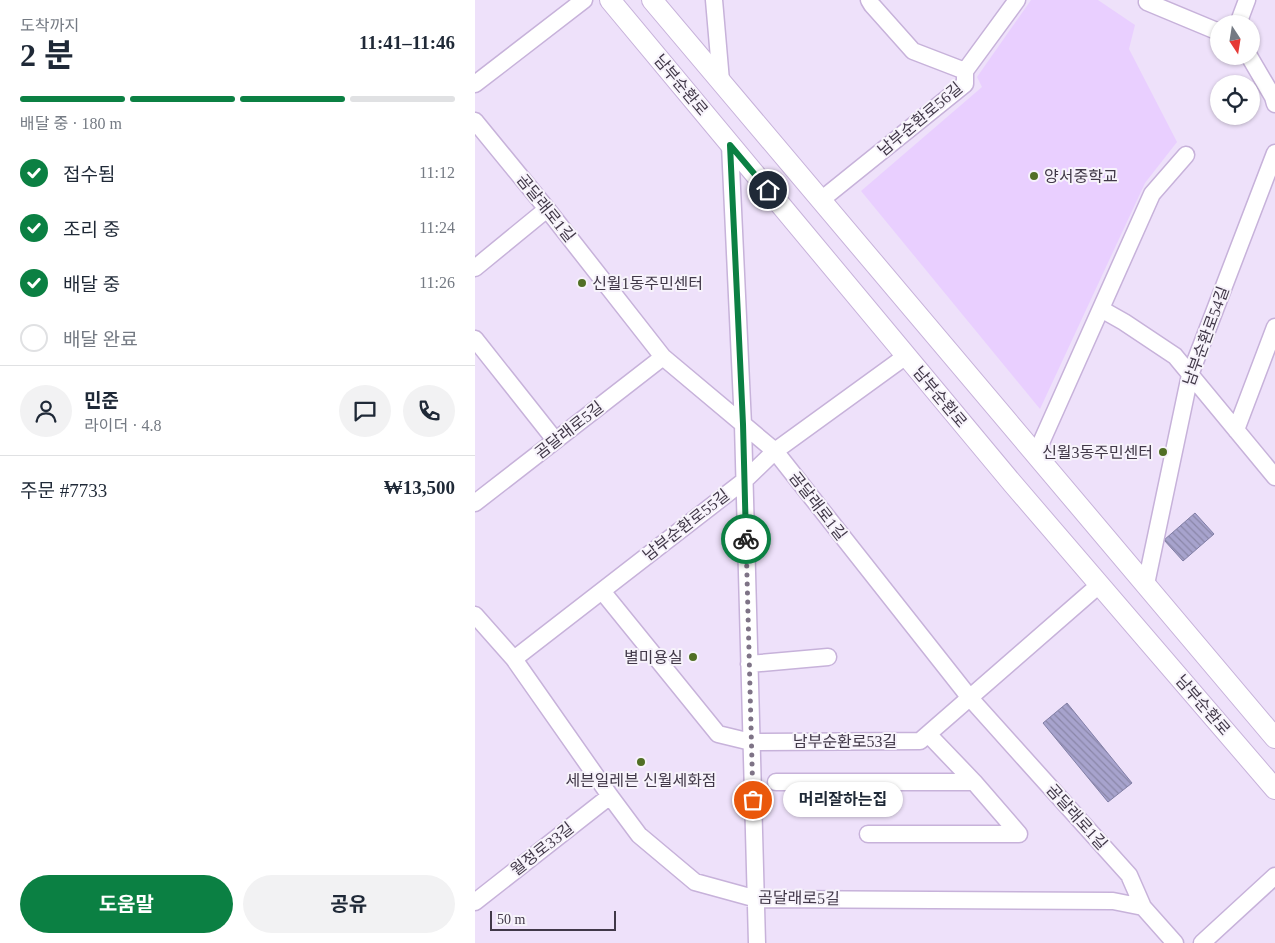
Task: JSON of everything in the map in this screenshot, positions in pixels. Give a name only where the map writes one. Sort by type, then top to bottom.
[{"type":"main road","name":"남부순환로","points":[[610,0],[1013,484],[1275,789]]},
{"type":"main road","name":"남부순환로","points":[[652,0],[1275,738]]},
{"type":"street","points":[[475,84],[583,0]]},
{"type":"street","points":[[714,0],[721,81]]},
{"type":"street","points":[[869,0],[872,6],[913,51],[965,71]]},
{"type":"street","name":"남부순환로56길","points":[[821,200],[965,84],[965,71],[1017,0]]},
{"type":"street","points":[[1148,0],[1147,2],[1210,28]]},
{"type":"street","points":[[1241,15],[1247,0]]},
{"type":"street","points":[[1254,65],[1274,98]]},
{"type":"street","name":"곰달래로1길","points":[[475,121],[663,357],[775,451],[970,698],[1129,875],[1143,907]]},
{"type":"street","points":[[730,145],[745,480],[757,943]]},
{"type":"street","name":"남부순환로54길","points":[[1146,584],[1190,375],[1275,153]]},
{"type":"street","points":[[1036,454],[1153,194],[1186,155]]},
{"type":"street","points":[[475,268],[547,209]]},
{"type":"street","points":[[1101,309],[1175,356],[1275,477]]},
{"type":"street","points":[[1236,430],[1275,328]]},
{"type":"street","points":[[475,339],[555,440]]},
{"type":"street","name":"남부순환로55길","points":[[514,659],[745,480],[775,451],[906,356]]},
{"type":"street","name":"곰달래로5길","points":[[476,499],[663,357]]},
{"type":"street","name":"남부순환로53길","points":[[601,591],[717,734],[751,742],[920,741],[1099,585]]},
{"type":"street","name":"곰달래로5길","points":[[475,615],[514,659],[639,835],[695,882],[757,899],[1113,901],[1143,907]]},
{"type":"street","points":[[749,664],[828,657]]},
{"type":"street","points":[[868,834],[1019,834],[974,782],[928,734]]},
{"type":"street","points":[[776,782],[974,782]]},
{"type":"street","name":"월정로33길","points":[[477,895],[610,796]]},
{"type":"street","points":[[1202,943],[1275,876]]},
{"type":"street","points":[[1143,907],[1175,943]]},
{"type":"shaded area","points":[[1031,0],[1098,0],[1135,25],[1129,49],[1177,142],[1145,183],[1040,409],[861,191],[982,87],[977,77]]},
{"type":"building","points":[[1195,513],[1214,534],[1183,561],[1164,540]]},
{"type":"building","points":[[1067,703],[1132,783],[1108,802],[1043,723]]},
{"type":"way so far","points":[[746,539],[753,800]]},
{"type":"place","name":"양서중학교","points":[[1034,176]]},
{"type":"place","name":"신월1동주민센터","points":[[582,283]]},
{"type":"place","name":"신월3동주민센터","points":[[1163,452]]},
{"type":"place","name":"별미용실","points":[[693,657]]},
{"type":"place","name":"세븐일레븐 신월세화점","points":[[641,762]]},
{"type":"place","name":"머리잘하는집","points":[[753,800]]},
{"type":"route","points":[[746,539],[743,424],[730,145],[768,190]]}]
